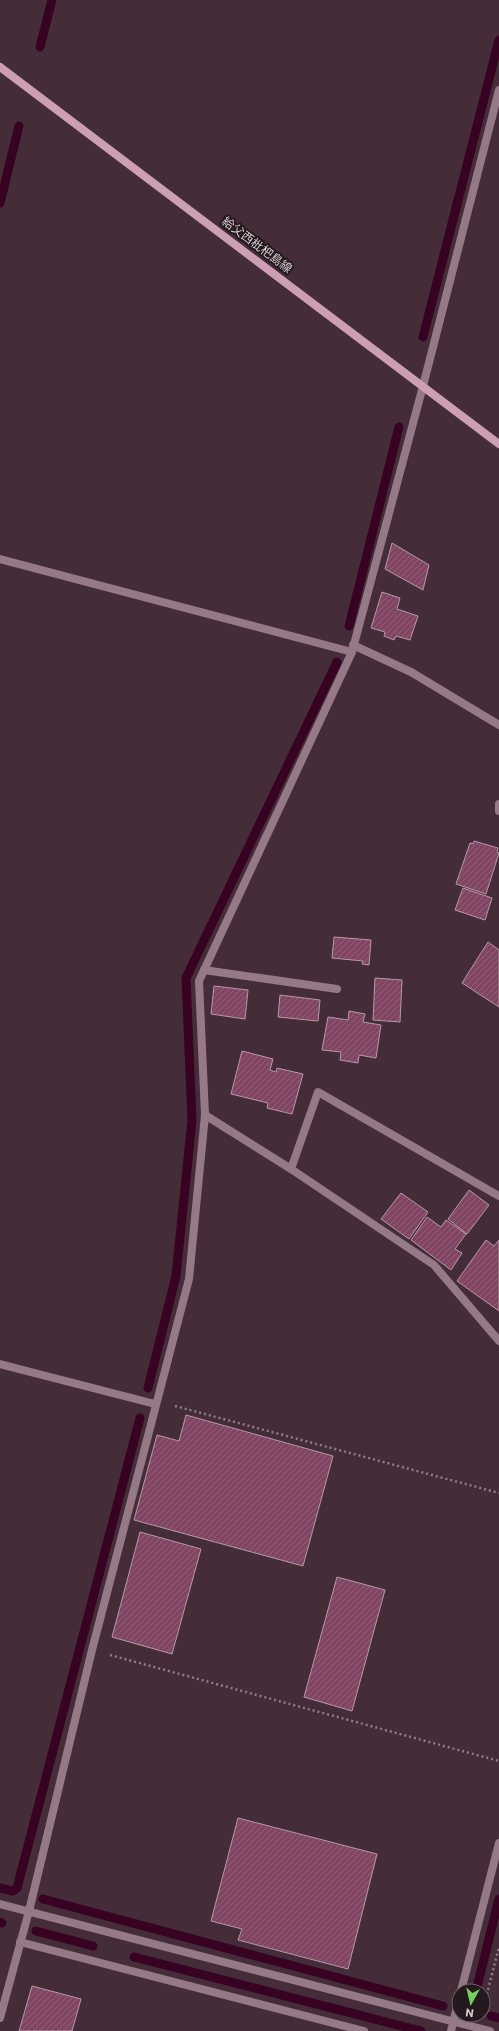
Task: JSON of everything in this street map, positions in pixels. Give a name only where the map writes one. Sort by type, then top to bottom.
[{"type":"main road","name":"給父西枇杷島線","points":[[0,67],[499,444]]},
{"type":"street","points":[[0,2018],[29,1911],[92,1650],[189,1279],[205,1114],[199,981],[353,648],[423,386],[499,90]]},
{"type":"street","points":[[0,558],[353,648],[411,672],[499,725]]},
{"type":"street","points":[[499,804],[499,811]]},
{"type":"street","points":[[204,970],[337,989]]},
{"type":"street","points":[[291,1169],[318,1092],[499,1196]]},
{"type":"street","points":[[205,1114],[291,1169],[434,1265],[499,1340]]},
{"type":"street","points":[[0,1364],[156,1403]]},
{"type":"street","points":[[463,1983],[499,1843]]},
{"type":"street","points":[[0,1904],[451,2021]]},
{"type":"street","points":[[20,1942],[364,2031]]},
{"type":"street","points":[[457,2023],[490,2031]]},
{"type":"path","points":[[156,1403],[499,1493]]},
{"type":"path","points":[[92,1650],[499,1760]]},
{"type":"path","points":[[490,1983],[499,1947]]},
{"type":"building","points":[[392,543],[429,565],[423,590],[385,569]]},
{"type":"building","points":[[382,592],[400,598],[397,609],[418,616],[410,640],[396,636],[394,640],[384,636],[385,632],[371,628]]},
{"type":"building","points":[[474,841],[498,848],[497,852],[499,853],[486,894],[456,884],[470,843],[473,844]]},
{"type":"building","points":[[463,888],[492,898],[485,920],[455,910]]},
{"type":"building","points":[[334,937],[371,940],[369,965],[362,964],[363,961],[332,958]]},
{"type":"building","points":[[488,942],[499,950],[499,1007],[462,983]]},
{"type":"building","points":[[375,978],[402,980],[400,1022],[373,1020]]},
{"type":"building","points":[[214,986],[248,990],[245,1019],[211,1014]]},
{"type":"building","points":[[280,995],[320,1000],[318,1021],[278,1017]]},
{"type":"building","points":[[349,1011],[365,1014],[363,1022],[381,1025],[376,1058],[359,1055],[358,1063],[340,1060],[341,1052],[322,1050],[328,1017],[348,1020]]},
{"type":"building","points":[[242,1051],[273,1059],[270,1070],[276,1072],[277,1068],[303,1074],[292,1114],[267,1108],[268,1103],[231,1094]]},
{"type":"building","points":[[469,1190],[489,1205],[467,1234],[448,1219]]},
{"type":"building","points":[[401,1193],[428,1212],[409,1239],[381,1219]]},
{"type":"building","points":[[427,1217],[441,1227],[446,1220],[466,1234],[455,1249],[462,1253],[451,1270],[411,1240]]},
{"type":"building","points":[[486,1240],[494,1246],[499,1240],[499,1311],[457,1281]]},
{"type":"building","points":[[186,1415],[333,1456],[303,1566],[134,1520],[157,1435],[179,1441]]},
{"type":"building","points":[[140,1532],[201,1549],[172,1654],[112,1637]]},
{"type":"building","points":[[337,1577],[385,1590],[352,1711],[304,1697]]},
{"type":"building","points":[[238,1818],[377,1854],[348,1969],[238,1940],[242,1929],[211,1921]]},
{"type":"building","points":[[32,1986],[81,1999],[72,2031],[19,2031]]},
{"type":"waterway","points":[[40,47],[52,0]]},
{"type":"waterway","points":[[423,337],[499,40]]},
{"type":"waterway","points":[[0,203],[19,126]]},
{"type":"waterway","points":[[349,626],[399,427]]},
{"type":"waterway","points":[[148,1388],[176,1276],[192,1120],[186,978],[337,662]]},
{"type":"waterway","points":[[0,1888],[13,1891],[17,1888],[140,1418]]},
{"type":"waterway","points":[[43,1899],[443,2006]]},
{"type":"waterway","points":[[478,1983],[499,1899]]},
{"type":"waterway","points":[[36,1931],[93,1946]]},
{"type":"waterway","points":[[134,1957],[421,2031]]},
{"type":"waterway","points":[[491,2016],[499,2018]]}]
